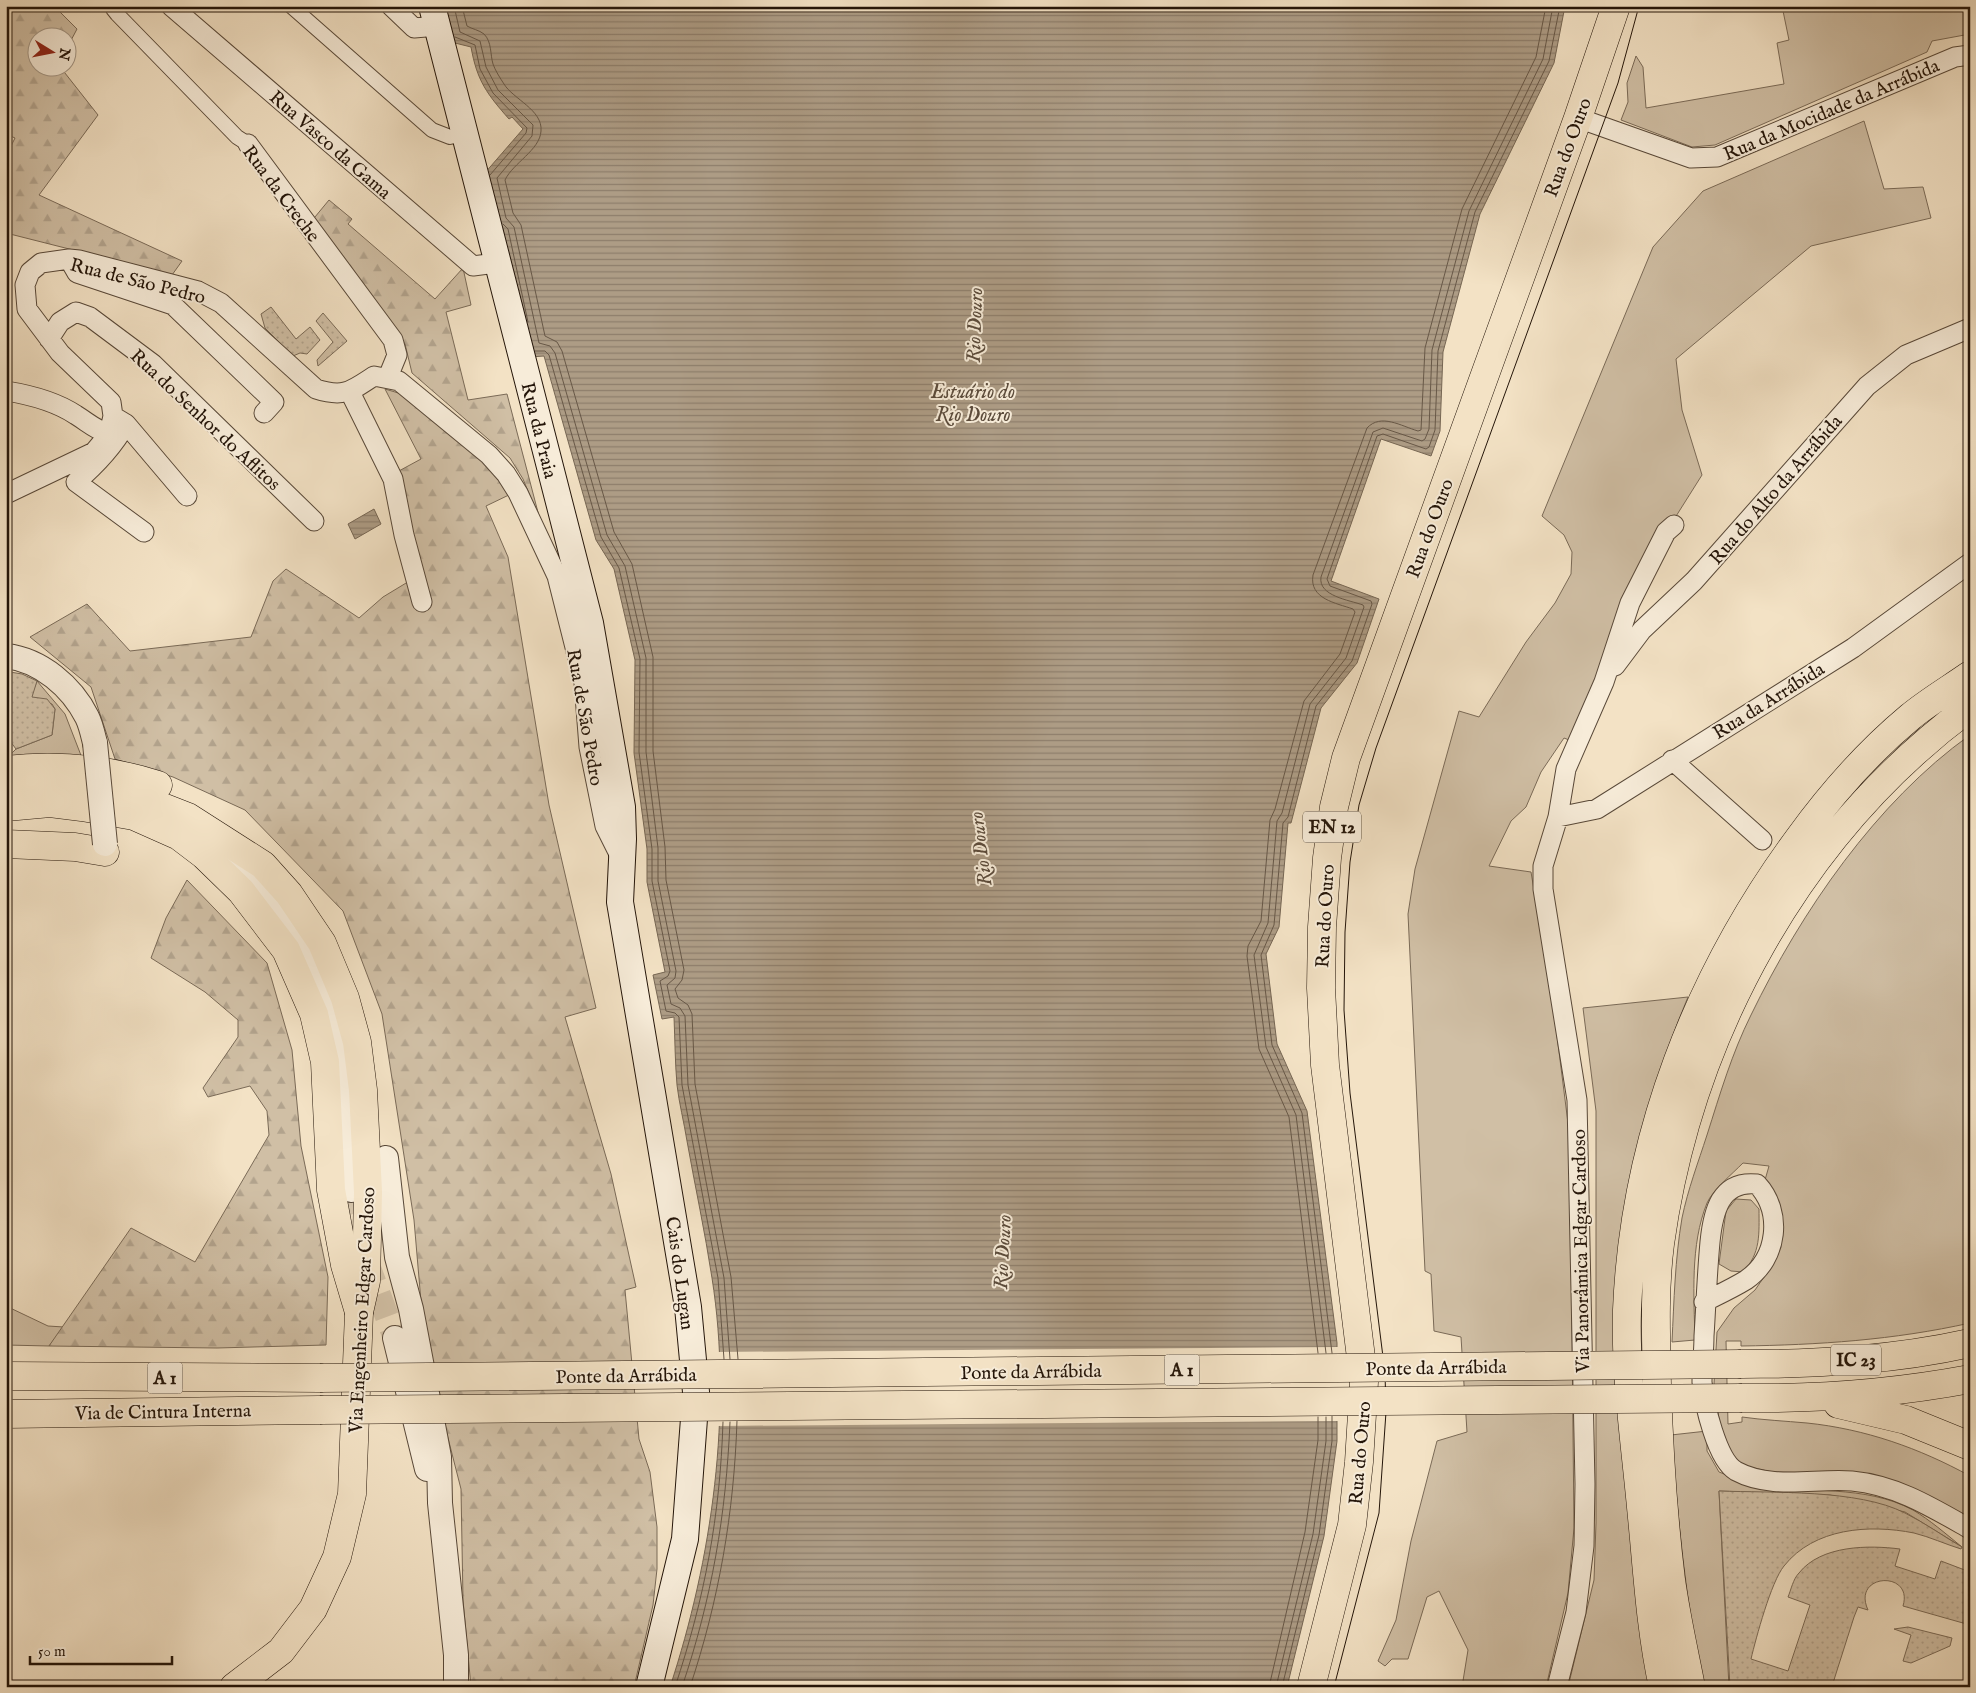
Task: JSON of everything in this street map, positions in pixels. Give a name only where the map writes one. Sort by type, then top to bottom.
[{"type":"main road","name":"Rua do Ouro","points":[[1311,1687],[1352,1525],[1360,1462],[1364,1382],[1325,1065],[1321,988],[1322,927],[1327,858],[1334,808],[1346,758],[1578,118],[1616,6]]},
{"type":"main road","name":"Rua da Praia","points":[[435,16],[496,262],[590,623],[622,807],[624,839],[621,858]]},
{"type":"main road","points":[[1663,1687],[1648,1575],[1627,1356],[1630,1269],[1640,1196],[1661,1110],[1687,1036],[1716,971],[1771,877],[1818,813],[1861,763],[1910,717],[1970,675]]},
{"type":"main road","points":[[1691,1687],[1671,1581],[1660,1469],[1656,1325],[1660,1245],[1680,1147],[1705,1067],[1733,998],[1780,914],[1844,826],[1879,785],[1929,737],[1970,707]]},
{"type":"main road","points":[[6,770],[49,767],[95,770],[160,786],[183,795],[220,815],[253,839],[285,868],[301,886],[329,927],[356,989],[374,1058],[386,1158]]},
{"type":"main road","name":"Via Engenheiro Edgar Cardoso","points":[[6,790],[50,785],[85,788],[142,799],[188,817],[263,864],[289,894],[322,944],[345,998],[358,1042],[363,1090],[368,1182],[366,1281],[359,1312],[352,1494],[337,1556],[313,1609],[281,1651],[234,1687]]},
{"type":"main road","points":[[6,807],[50,803],[82,807],[134,816],[179,836],[204,855],[241,891],[286,950],[314,1014],[325,1062],[331,1190],[346,1265],[359,1312]]},
{"type":"main road","points":[[6,844],[105,848]]},
{"type":"main road","name":"Cais do Lugan","points":[[621,858],[620,902],[688,1307],[696,1392],[686,1539],[648,1687]]},
{"type":"main road","name":"IC 23","points":[[1741,1364],[1838,1362],[1917,1353],[1970,1343]]},
{"type":"main road","name":"Ponte da Arrábida","points":[[320,1378],[1741,1364]]},
{"type":"main road","name":"Via de Cintura Interna","points":[[8,1375],[320,1378]]},
{"type":"main road","name":"IC 23","points":[[1742,1398],[1789,1398],[1894,1390],[1970,1379]]},
{"type":"main road","name":"Ponte da Arrábida","points":[[320,1410],[1742,1398]]},
{"type":"main road","points":[[1789,1398],[1866,1409],[1906,1420],[1970,1446]]},
{"type":"main road","name":"Via de Cintura Interna","points":[[6,1414],[320,1410]]},
{"type":"street","name":"Rua da Creche","points":[[115,6],[113,9],[117,14],[237,137],[248,144],[392,340],[397,355],[388,377]]},
{"type":"street","name":"Rua Vasco da Gama","points":[[170,6],[473,266],[496,262]]},
{"type":"street","points":[[291,6],[432,130],[450,138],[465,134]]},
{"type":"street","points":[[391,6],[414,28],[435,16]]},
{"type":"street","name":"Rua da Mocidade da Arrábida","points":[[1578,118],[1691,158],[1717,157],[1955,57],[1970,55]]},
{"type":"street","points":[[68,259],[77,273],[173,305],[274,402],[264,413]]},
{"type":"street","name":"Rua de São Pedro","points":[[116,424],[111,402],[60,353],[27,309],[25,285],[30,272],[42,263],[68,259],[198,291],[221,303],[316,389],[334,395],[350,392]]},
{"type":"street","name":"Rua do Senhor do Aflitos","points":[[49,338],[60,322],[76,312],[90,317],[154,364],[314,521]]},
{"type":"street","name":"Rua do Alto da Arrábida","points":[[1604,682],[1642,630],[1694,581],[1881,372],[1906,355],[1970,328]]},
{"type":"street","points":[[388,377],[374,376],[350,392],[394,479],[404,535],[422,602]]},
{"type":"street","name":"Rua de São Pedro","points":[[388,377],[399,381],[489,455],[506,474],[518,493],[557,576],[584,683],[589,747],[605,826],[621,858]]},
{"type":"street","points":[[6,392],[32,395],[75,414],[94,429],[116,424]]},
{"type":"street","points":[[6,494],[94,452],[116,424]]},
{"type":"street","points":[[116,424],[187,496]]},
{"type":"street","points":[[116,424],[119,436],[98,464],[76,482],[144,532]]},
{"type":"street","name":"Rua do Alto da Arrábida","points":[[1558,817],[1566,769],[1604,682],[1630,603],[1666,532],[1674,526]]},
{"type":"street","name":"Rua da Arrábida","points":[[1558,817],[1597,809],[1672,760],[1853,648],[1970,564]]},
{"type":"street","points":[[6,656],[38,666],[59,680],[75,697],[88,719],[95,744],[105,848]]},
{"type":"street","points":[[1672,760],[1762,840]]},
{"type":"street","name":"Via Panorâmica Edgar Cardoso","points":[[1557,1687],[1576,1612],[1584,1546],[1577,1100],[1543,889],[1543,866],[1558,817]]},
{"type":"street","points":[[219,837],[280,906],[307,947],[325,985],[336,1024],[342,1062],[351,1190]]},
{"type":"street","points":[[386,1158],[397,1257],[411,1309],[439,1457],[440,1503],[456,1655],[456,1687]]},
{"type":"street","points":[[1704,1302],[1747,1280],[1765,1259],[1772,1246],[1774,1232],[1772,1207],[1766,1194],[1757,1184],[1744,1183],[1730,1188],[1719,1202],[1711,1236],[1704,1302],[1702,1382],[1719,1449],[1726,1462],[1734,1470],[1747,1476],[1773,1481],[1851,1481],[1879,1485],[1909,1495],[1970,1529]]},
{"type":"street","points":[[395,1338],[423,1460],[440,1503]]},
{"type":"green space","points":[[6,6],[54,6],[76,28],[28,28],[28,78],[69,78],[98,115],[39,195],[182,261],[172,275],[6,233],[6,156],[15,138],[6,134]]},
{"type":"green space","points":[[1782,6],[1970,6],[1970,34],[1932,41],[1927,52],[1715,145],[1692,147],[1621,120],[1628,102],[1627,83],[1636,56],[1643,67],[1646,108],[1784,84],[1777,43],[1789,40]]},
{"type":"green space","points":[[1864,121],[1884,189],[1923,187],[1931,218],[1811,246],[1676,359],[1682,410],[1702,475],[1673,521],[1574,742],[1564,738],[1541,772],[1526,807],[1511,821],[1489,866],[1531,872],[1553,1004],[1570,1139],[1574,1528],[1568,1593],[1546,1687],[1462,1687],[1468,1650],[1439,1591],[1427,1597],[1408,1659],[1392,1659],[1385,1666],[1378,1661],[1396,1620],[1411,1541],[1437,1441],[1467,1432],[1461,1337],[1434,1331],[1431,1274],[1425,1271],[1408,914],[1415,869],[1459,711],[1479,717],[1526,642],[1555,603],[1571,574],[1572,552],[1564,535],[1542,516],[1653,247],[1703,191]]},
{"type":"green space","points":[[329,200],[352,219],[348,224],[435,299],[463,268],[471,305],[446,312],[468,400],[507,394],[540,520],[523,479],[510,458],[412,373],[405,344],[397,332],[310,223]]},
{"type":"green space","points":[[271,307],[296,339],[310,327],[320,340],[307,354],[300,353],[293,356],[265,328],[261,314]]},
{"type":"green space","points":[[323,313],[347,341],[318,366],[317,360],[333,342],[316,321]]},
{"type":"green space","points":[[385,389],[405,395],[480,458],[513,493],[486,506],[508,557],[549,805],[596,1008],[565,1017],[611,1174],[636,1287],[625,1290],[639,1439],[650,1472],[657,1527],[657,1569],[653,1605],[634,1687],[471,1687],[463,1600],[461,1489],[425,1348],[414,1220],[382,1014],[343,911],[245,810],[173,777],[115,759],[91,687],[30,637],[87,604],[130,651],[251,637],[273,581],[286,569],[359,618],[383,597],[416,577],[397,472],[421,459]]},
{"type":"green space","points":[[10,672],[22,674],[37,681],[32,697],[47,699],[55,709],[52,735],[16,749],[10,741],[6,741],[6,684],[9,684]]},
{"type":"green space","points":[[37,681],[65,714],[82,758],[11,760],[9,756],[16,749],[52,735],[55,709],[52,704],[31,697]]},
{"type":"green space","points":[[1970,735],[1970,1323],[1913,1334],[1827,1343],[1741,1346],[1741,1341],[1726,1341],[1728,1424],[1742,1422],[1742,1417],[1807,1423],[1850,1430],[1891,1441],[1931,1457],[1970,1476],[1970,1520],[1839,1473],[1772,1472],[1740,1465],[1723,1447],[1714,1384],[1717,1332],[1734,1308],[1755,1290],[1773,1264],[1765,1180],[1769,1166],[1743,1163],[1713,1193],[1707,1203],[1695,1253],[1695,1340],[1672,1342],[1676,1264],[1684,1207],[1727,1074],[1751,1015],[1793,937],[1817,899],[1844,862],[1903,793],[1936,762]]},
{"type":"green space","points":[[187,880],[267,963],[292,1050],[301,1146],[328,1277],[326,1345],[217,1348],[49,1346],[131,1228],[195,1262],[269,1135],[267,1111],[250,1086],[208,1097],[203,1088],[238,1037],[238,1020],[205,992],[151,958],[166,918]]},
{"type":"green space","points":[[1688,997],[1670,1043],[1655,1090],[1630,1186],[1654,1687],[1568,1687],[1594,1580],[1596,1523],[1596,1111],[1583,1008]]},
{"type":"green space","points":[[1736,1199],[1751,1200],[1759,1209],[1758,1243],[1753,1258],[1743,1272],[1731,1271],[1719,1264],[1726,1211]]},
{"type":"green space","points":[[6,1306],[48,1326],[64,1327],[49,1346],[6,1345]]},
{"type":"green space","points":[[1707,1431],[1707,1451],[1719,1472],[1755,1485],[1875,1496],[1913,1510],[1962,1547],[1905,1512],[1830,1495],[1719,1491],[1729,1687],[1703,1687],[1683,1561],[1671,1435]]},
{"type":"green space","points":[[1719,1491],[1839,1496],[1886,1505],[1920,1521],[1962,1547],[1961,1549],[1926,1536],[1897,1530],[1861,1529],[1826,1536],[1796,1553],[1779,1574],[1764,1611],[1751,1659],[1788,1671],[1810,1605],[1788,1597],[1794,1581],[1808,1564],[1832,1552],[1846,1549],[1874,1547],[1900,1549],[1895,1566],[1935,1579],[1941,1561],[1970,1572],[1970,1625],[1903,1606],[1904,1594],[1900,1586],[1892,1582],[1883,1581],[1875,1583],[1868,1589],[1865,1598],[1868,1610],[1858,1607],[1833,1683],[1843,1687],[1730,1687]]},
{"type":"green space","points":[[1908,1627],[1952,1638],[1950,1646],[1911,1663],[1903,1661],[1911,1635],[1894,1629]]},
{"type":"water","name":"Estuário do Rio Douro","points":[[442,6],[1565,6],[1554,63],[1480,214],[1443,352],[1440,431],[1431,456],[1381,439],[1331,581],[1379,599],[1357,663],[1321,708],[1291,823],[1288,823],[1279,927],[1266,954],[1277,1044],[1307,1111],[1337,1343],[1337,1441],[1324,1536],[1287,1687],[670,1687],[685,1638],[707,1537],[715,1485],[720,1380],[718,1329],[712,1278],[677,1085],[674,1017],[662,1019],[653,975],[665,972],[647,882],[647,849],[634,753],[635,660],[614,569],[596,540],[544,356],[530,357],[503,229],[498,230],[484,174],[523,129],[512,117],[509,119],[489,94],[476,69],[471,47],[451,42]]},
{"type":"water","points":[[374,509],[381,524],[355,539],[348,524]]},
{"type":"pier","points":[[1340,1347],[1340,1421],[716,1426],[716,1352]]},
{"type":"tunnel","points":[[351,1190],[369,1268],[395,1338]]},
{"type":"tram line","points":[[1334,1687],[1379,1513],[1386,1412],[1385,1373],[1350,1093],[1344,1010],[1345,932],[1350,862],[1359,805],[1376,748],[1618,83],[1639,6]]},
{"type":"water label","name":"Rio Douro","points":[[974,325]]},
{"type":"water label","name":"Rio Douro","points":[[980,849]]},
{"type":"water label","name":"Rio Douro","points":[[1002,1252]]}]
